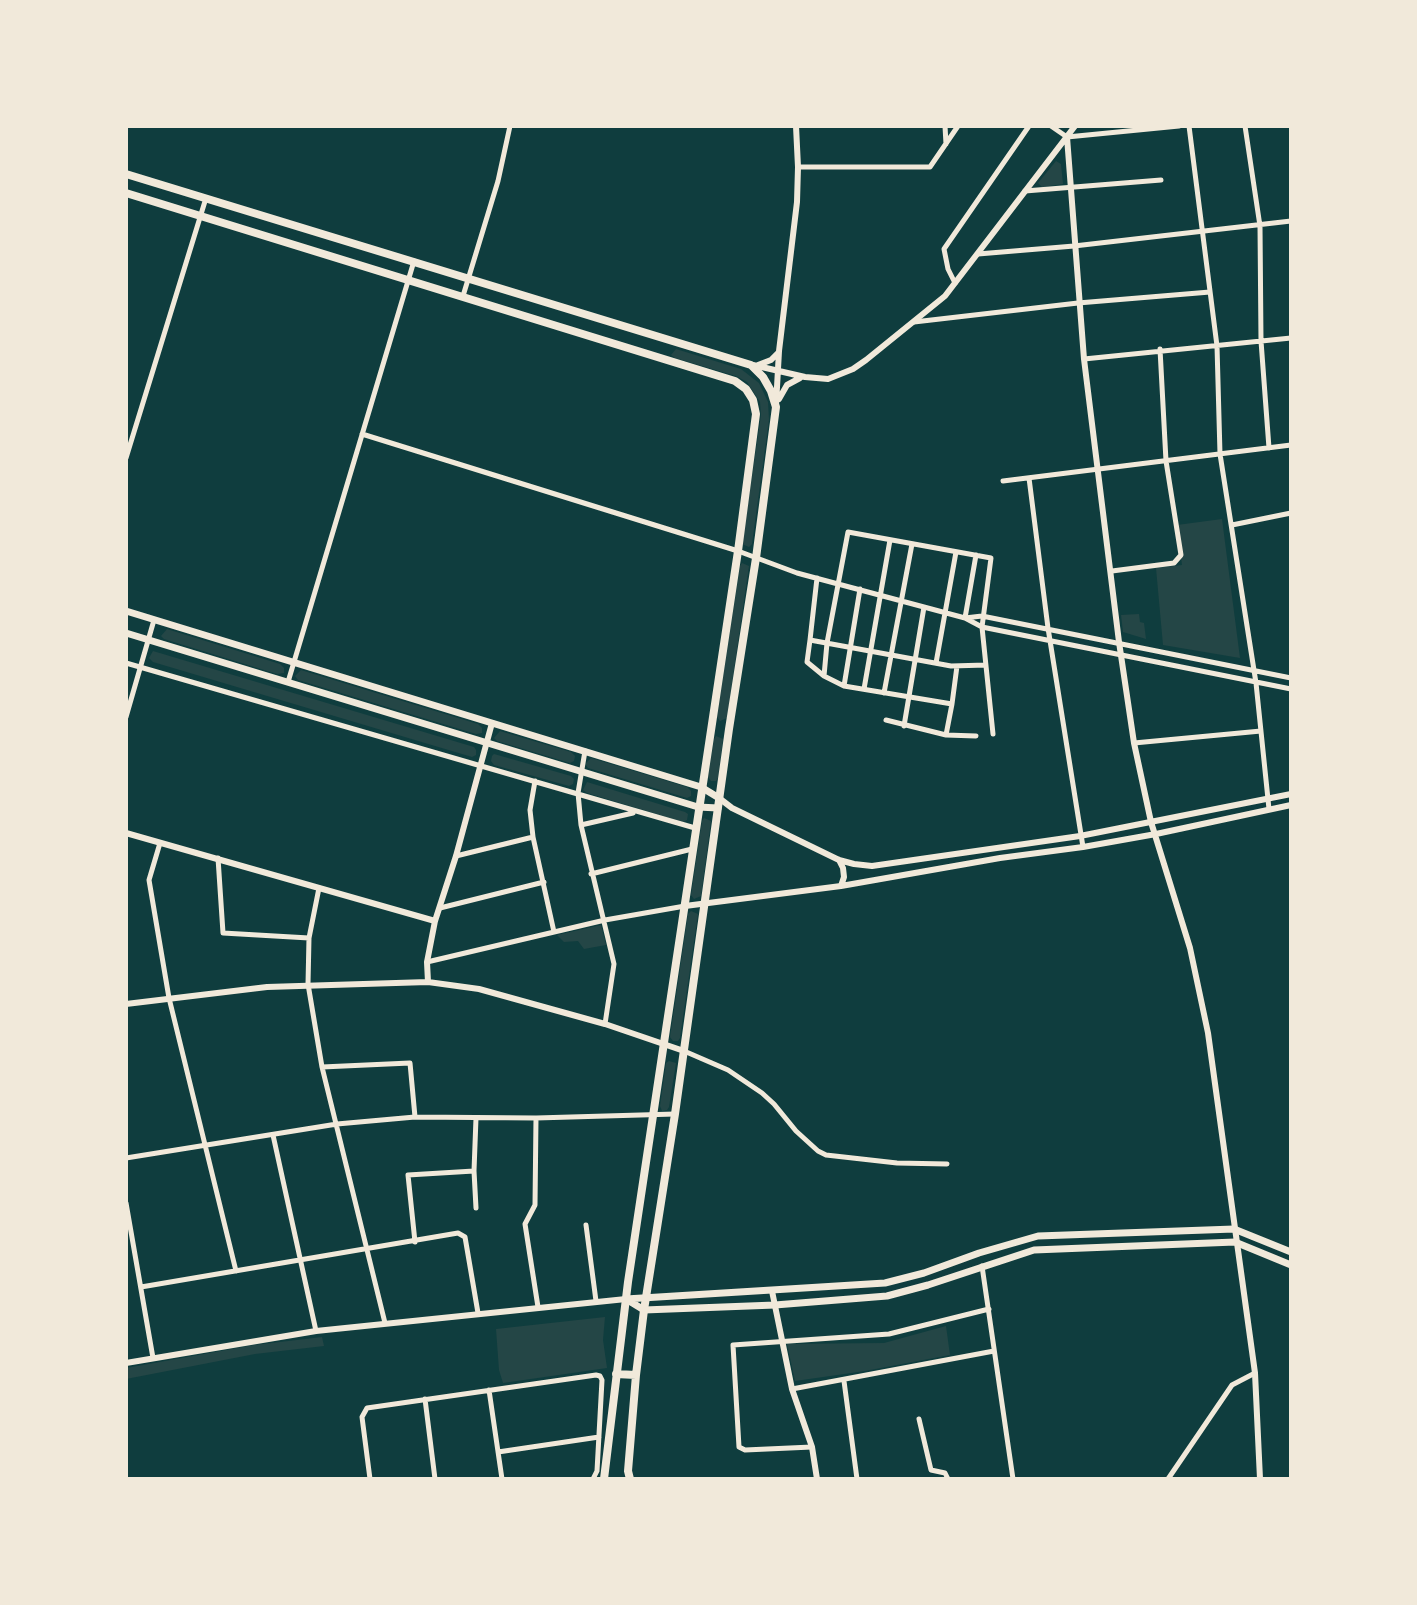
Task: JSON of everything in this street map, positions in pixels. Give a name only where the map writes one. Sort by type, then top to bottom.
[{"type":"highway","points":[[126,174],[751,365],[768,384],[776,407],[757,558],[729,729],[675,1114],[644,1310],[628,1471],[630,1479]]},
{"type":"highway","points":[[126,193],[735,381],[746,389],[753,400],[756,414],[738,551],[626,1299],[610,1448],[604,1479]]},
{"type":"highway","points":[[667,359],[672,342]]},
{"type":"highway","points":[[712,725],[729,729]]},
{"type":"highway","points":[[616,1374],[636,1375]]},
{"type":"main road","points":[[126,611],[701,787],[719,798]]},
{"type":"main road","points":[[126,633],[698,807],[718,808]]},
{"type":"main road","points":[[626,1299],[885,1283],[1038,1236],[1234,1229],[1291,1252]]},
{"type":"main road","points":[[626,1299],[644,1310],[775,1305],[887,1296],[1034,1250],[1235,1242],[1291,1265]]},
{"type":"main road","points":[[1012,1243],[1016,1255]]},
{"type":"street","points":[[463,296],[498,181],[510,126]]},
{"type":"street","points":[[776,407],[779,351],[797,202],[796,126]]},
{"type":"street","points":[[945,126],[946,144]]},
{"type":"street","points":[[798,167],[930,167],[958,126]]},
{"type":"street","points":[[955,283],[948,269],[944,248],[1029,126]]},
{"type":"street","points":[[1051,126],[1067,137],[1180,126]]},
{"type":"street","points":[[751,365],[805,377],[828,379],[839,376],[866,360],[934,307],[978,254],[1075,126]]},
{"type":"street","points":[[1189,126],[1217,346],[1220,454],[1255,671],[1269,809]]},
{"type":"street","points":[[1245,126],[1260,226],[1261,341],[1269,448]]},
{"type":"street","points":[[1067,137],[1078,303],[1096,470],[1112,571],[1119,642],[1134,743],[1152,822],[1190,948],[1208,1033],[1255,1373],[1260,1479]]},
{"type":"street","points":[[1025,191],[1161,180]]},
{"type":"street","points":[[126,458],[206,198]]},
{"type":"street","points":[[978,254],[1260,226],[1291,220]]},
{"type":"street","points":[[288,682],[414,261]]},
{"type":"street","points":[[914,322],[1078,303],[1210,292]]},
{"type":"street","points":[[1084,359],[1160,349],[1291,338]]},
{"type":"street","points":[[1112,571],[1174,563],[1179,559],[1181,551],[1166,461],[1160,349]]},
{"type":"street","points":[[751,365],[766,363],[779,351]]},
{"type":"street","points":[[776,407],[782,390],[805,377]]},
{"type":"street","points":[[362,435],[817,578],[965,618],[982,627],[1291,689]]},
{"type":"street","points":[[1003,481],[1291,445]]},
{"type":"street","points":[[1028,478],[1048,628],[1083,847]]},
{"type":"street","points":[[1233,525],[1291,513]]},
{"type":"street","points":[[824,676],[827,643],[848,533],[989,556],[992,561],[982,627],[993,734]]},
{"type":"street","points":[[864,689],[891,540]]},
{"type":"street","points":[[884,693],[912,544]]},
{"type":"street","points":[[936,663],[956,552]]},
{"type":"street","points":[[965,618],[976,555]]},
{"type":"street","points":[[817,578],[807,663],[844,686],[951,704]]},
{"type":"street","points":[[844,686],[860,589]]},
{"type":"street","points":[[904,726],[924,607]]},
{"type":"street","points":[[965,618],[982,615],[1291,678]]},
{"type":"street","points":[[126,718],[154,620]]},
{"type":"street","points":[[810,640],[957,666],[986,665]]},
{"type":"street","points":[[126,663],[695,828]]},
{"type":"street","points":[[946,735],[957,666]]},
{"type":"street","points":[[887,720],[946,735],[976,736]]},
{"type":"street","points":[[428,982],[428,962],[435,921],[456,856],[492,723]]},
{"type":"street","points":[[1134,743],[1261,731]]},
{"type":"street","points":[[585,751],[578,793],[581,825],[614,964],[605,1024]]},
{"type":"street","points":[[535,781],[530,810],[533,838],[554,932]]},
{"type":"street","points":[[719,798],[732,808],[839,860],[854,864],[888,864],[1080,835],[1291,794]]},
{"type":"street","points":[[428,962],[605,920],[1083,847],[1291,805]]},
{"type":"street","points":[[581,825],[635,812]]},
{"type":"street","points":[[126,833],[435,921]]},
{"type":"street","points":[[456,856],[533,838]]},
{"type":"street","points":[[160,843],[149,880],[169,998],[236,1271]]},
{"type":"street","points":[[591,874],[692,849]]},
{"type":"street","points":[[218,858],[223,933],[309,938]]},
{"type":"street","points":[[839,860],[844,877],[841,886]]},
{"type":"street","points":[[440,908],[544,882]]},
{"type":"street","points":[[319,888],[309,938],[308,985],[322,1067],[385,1323]]},
{"type":"street","points":[[126,1004],[308,985],[428,982],[479,989],[605,1024],[666,1044],[728,1070],[762,1093],[796,1131],[826,1155],[897,1163],[947,1164]]},
{"type":"street","points":[[322,1067],[410,1063],[415,1117]]},
{"type":"street","points":[[126,1158],[337,1124],[415,1117],[536,1118],[675,1114]]},
{"type":"street","points":[[476,1118],[476,1208]]},
{"type":"street","points":[[536,1118],[536,1205],[525,1224],[538,1307]]},
{"type":"street","points":[[272,1135],[316,1331]]},
{"type":"street","points":[[415,1242],[408,1175],[474,1171]]},
{"type":"street","points":[[126,1203],[153,1358]]},
{"type":"street","points":[[586,1225],[596,1301]]},
{"type":"street","points":[[141,1287],[458,1233],[462,1234],[466,1243],[478,1313]]},
{"type":"street","points":[[982,1266],[1013,1479]]},
{"type":"street","points":[[772,1291],[792,1389],[812,1447],[817,1479]]},
{"type":"street","points":[[126,1363],[316,1331],[626,1299]]},
{"type":"street","points":[[812,1447],[746,1450],[739,1447],[733,1345],[889,1334],[989,1309]]},
{"type":"street","points":[[792,1389],[994,1351]]},
{"type":"street","points":[[1168,1479],[1233,1385],[1255,1373]]},
{"type":"street","points":[[370,1479],[362,1417],[367,1408],[596,1375],[602,1380],[597,1471],[593,1479]]},
{"type":"street","points":[[844,1381],[857,1479]]},
{"type":"street","points":[[489,1390],[502,1479]]},
{"type":"street","points":[[425,1399],[435,1479]]},
{"type":"street","points":[[919,1419],[931,1470],[946,1473],[948,1479]]},
{"type":"street","points":[[498,1452],[599,1437]]},
{"type":"shaded area","points":[[1056,161],[1061,164],[1063,184],[1042,187],[1038,183]]},
{"type":"shaded area","points":[[676,349],[741,369],[759,383],[768,402],[769,420],[752,544],[749,547],[742,544],[761,415],[760,402],[747,382],[736,376],[675,358],[671,355]]},
{"type":"shaded area","points":[[1222,519],[1240,658],[1163,645],[1156,568],[1182,565],[1177,525]]},
{"type":"shaded area","points":[[742,563],[749,566],[727,718],[720,721],[717,717]]},
{"type":"shaded area","points":[[1139,614],[1140,622],[1144,623],[1146,639],[1123,632],[1121,615]]},
{"type":"shaded area","points":[[167,629],[280,664],[284,673],[277,674],[164,639],[161,636]]},
{"type":"shaded area","points":[[153,651],[474,747],[476,755],[472,757],[153,662],[149,658]]},
{"type":"shaded area","points":[[301,670],[478,724],[482,733],[476,734],[298,680],[295,676]]},
{"type":"shaded area","points":[[500,731],[571,752],[575,756],[574,761],[570,763],[497,741],[494,738]]},
{"type":"shaded area","points":[[716,736],[723,739],[718,778],[711,781],[708,777]]},
{"type":"shaded area","points":[[494,754],[571,776],[574,779],[573,784],[569,786],[494,765],[491,761]]},
{"type":"shaded area","points":[[591,758],[687,787],[691,796],[687,798],[588,768],[585,764]]},
{"type":"shaded area","points":[[587,782],[685,812],[688,814],[687,820],[683,822],[587,793],[583,790]]},
{"type":"shaded area","points":[[704,818],[711,821],[701,896],[694,899],[691,895]]},
{"type":"shaded area","points":[[691,911],[698,914],[680,1038],[673,1041],[670,1037],[688,914]]},
{"type":"shaded area","points":[[601,925],[606,945],[584,949],[578,941],[564,942],[557,935]]},
{"type":"shaded area","points":[[666,1063],[676,1063],[669,1107],[662,1111],[660,1106]]},
{"type":"shaded area","points":[[605,1317],[603,1340],[607,1368],[503,1383],[499,1370],[496,1329]]},
{"type":"shaded area","points":[[946,1326],[950,1355],[795,1381],[787,1344],[884,1343]]},
{"type":"shaded area","points":[[322,1337],[324,1346],[255,1354],[126,1379],[126,1368],[254,1345]]}]
